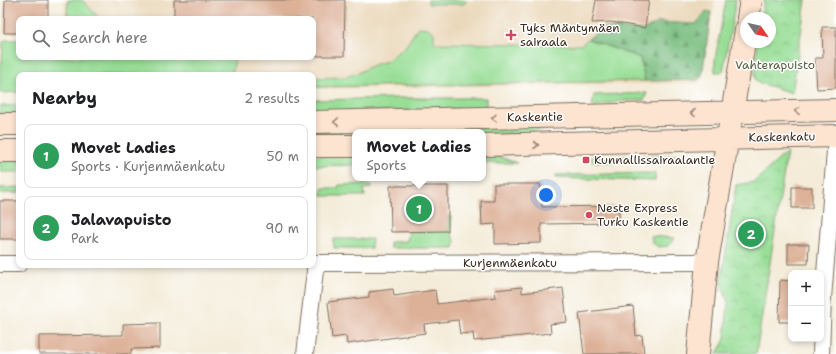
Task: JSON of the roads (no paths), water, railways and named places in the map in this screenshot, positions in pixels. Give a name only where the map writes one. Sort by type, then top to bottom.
[{"type":"main road","points":[[749,12],[751,0]]},
{"type":"main road","points":[[698,354],[708,262],[743,48]]},
{"type":"main road","name":"Kaskenkatu","points":[[732,113],[836,110]]},
{"type":"main road","name":"Kaskentie","points":[[316,122],[732,113]]},
{"type":"main road","points":[[0,124],[16,124]]},
{"type":"main road","name":"Kaskenkatu","points":[[727,139],[836,137]]},
{"type":"main road","points":[[486,145],[727,139]]},
{"type":"main road","points":[[316,146],[352,146]]},
{"type":"main road","points":[[0,151],[16,150]]},
{"type":"street","points":[[821,354],[823,298],[836,137]]},
{"type":"street","name":"Kurjenmäenkatu","points":[[316,263],[708,262]]},
{"type":"street","points":[[0,264],[16,264]]},
{"type":"street","points":[[305,354],[314,268]]},
{"type":"place","name":"Tyks Mäntymäen sairaala","points":[[511,35]]},
{"type":"place","name":"Kunnallissairaalantie","points":[[586,160]]},
{"type":"place","name":"Movet Ladies","points":[[419,209]]},
{"type":"place","name":"Neste Express Turku Kaskentie","points":[[589,215]]},
{"type":"place","name":"Jalavapuisto","points":[[751,234]]},
{"type":"park label","name":"Vahterapuisto","points":[[775,65]]}]
